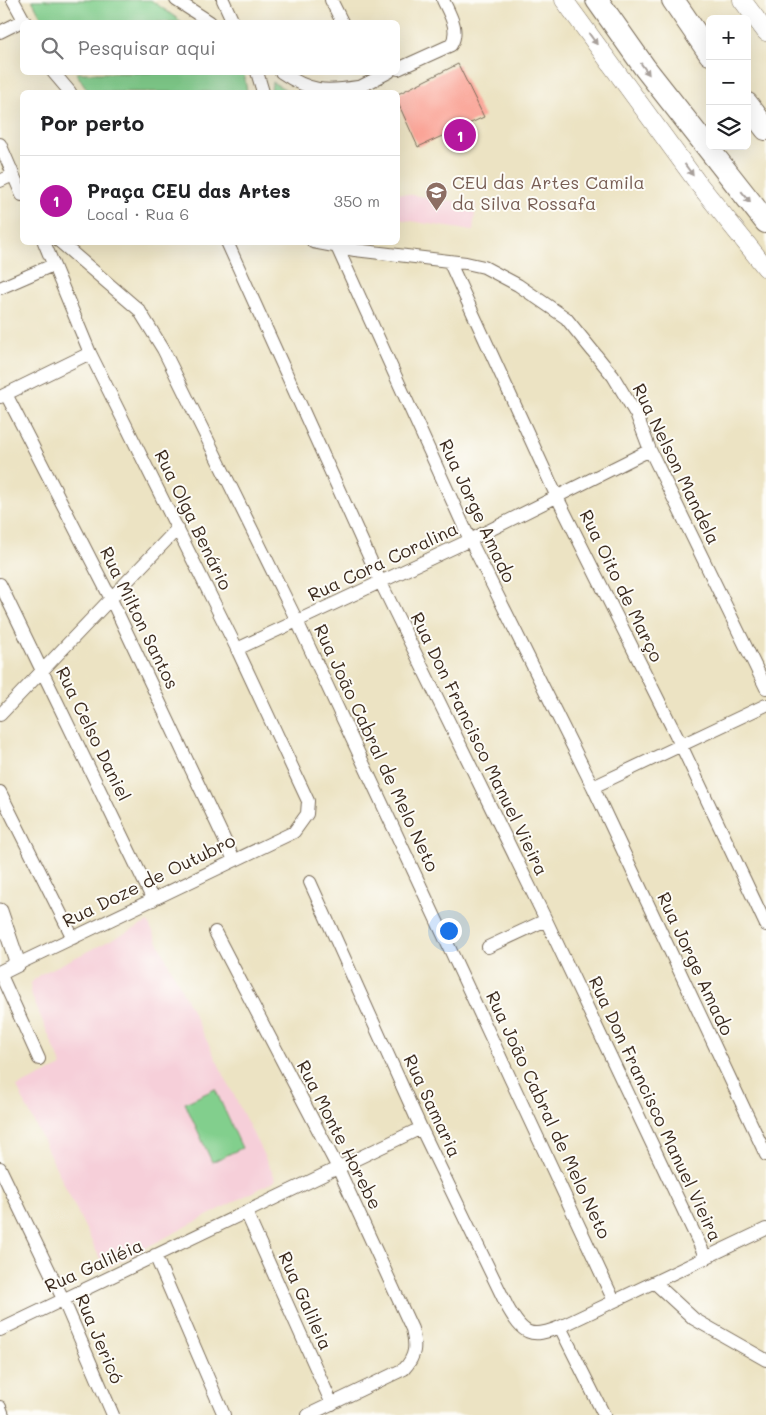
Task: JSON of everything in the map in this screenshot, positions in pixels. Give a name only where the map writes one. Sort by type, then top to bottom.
[{"type":"highway","points":[[597,0],[644,68],[766,222]]},
{"type":"highway","points":[[673,0],[706,48]]},
{"type":"highway","points":[[748,105],[766,129]]},
{"type":"main road","points":[[564,0],[697,182],[766,268]]},
{"type":"main road","points":[[742,0],[766,32]]},
{"type":"street","points":[[13,0],[23,20]]},
{"type":"street","points":[[176,0],[207,20]]},
{"type":"street","points":[[223,0],[233,20]]},
{"type":"street","points":[[331,0],[341,20]]},
{"type":"street","points":[[400,68],[450,45],[455,38],[455,28],[443,0]]},
{"type":"street","points":[[0,32],[20,23]]},
{"type":"street","points":[[56,75],[68,90]]},
{"type":"street","points":[[258,75],[262,90]]},
{"type":"street","points":[[285,75],[298,84],[314,90]]},
{"type":"street","points":[[354,90],[368,77]]},
{"type":"street","points":[[0,144],[20,191]]},
{"type":"street","points":[[0,181],[13,175]]},
{"type":"street","name":"Rua Olga Benário","points":[[45,245],[90,353],[238,649],[308,801],[307,814]]},
{"type":"street","name":"Rua João Cabral de Melo Neto","points":[[63,245],[139,310],[163,348],[297,621],[614,1301]]},
{"type":"street","name":"Rua Don Francisco Manuel Vieira","points":[[229,245],[380,583],[546,920],[706,1258]]},
{"type":"street","name":"Rua Nelson Mandela","points":[[327,245],[484,267],[518,285],[566,318],[612,376],[636,416],[650,450],[766,688]]},
{"type":"street","name":"Rua Jorge Amado","points":[[336,247],[470,540],[593,787],[766,1155]]},
{"type":"street","name":"Rua Oito de Março","points":[[449,261],[557,497],[681,745],[766,925]]},
{"type":"street","points":[[0,288],[53,264]]},
{"type":"street","points":[[3,395],[90,353]]},
{"type":"street","name":"Rua Milton Santos","points":[[3,395],[111,599],[234,860]]},
{"type":"street","name":"Rua Cora Coralina","points":[[238,649],[470,540],[650,450]]},
{"type":"street","points":[[0,715],[178,528]]},
{"type":"street","name":"Rua Celso Daniel","points":[[0,584],[153,900]]},
{"type":"street","points":[[593,787],[766,705]]},
{"type":"street","points":[[0,792],[73,938]]},
{"type":"street","name":"Rua Doze de Outubro","points":[[0,973],[294,832],[307,814]]},
{"type":"street","name":"Rua Samaria","points":[[310,882],[422,1128],[508,1308],[520,1328],[535,1334],[560,1327]]},
{"type":"street","points":[[0,911],[18,964]]},
{"type":"street","points":[[488,947],[546,920]]},
{"type":"street","name":"Rua Monte Horebe","points":[[215,932],[338,1168],[412,1330],[416,1345],[412,1360],[404,1369],[332,1404]]},
{"type":"street","points":[[0,973],[39,1059]]},
{"type":"street","points":[[155,1255],[422,1128]]},
{"type":"street","name":"Rua Jericó","points":[[0,1168],[63,1298],[113,1415]]},
{"type":"street","name":"Rua Galileia","points":[[246,1212],[332,1404]]},
{"type":"street","points":[[604,1415],[560,1327],[766,1229]]},
{"type":"street","name":"Rua Galiléia","points":[[0,1330],[155,1255],[224,1415]]},
{"type":"street","points":[[655,1283],[694,1319],[766,1360]]},
{"type":"street","points":[[308,1415],[332,1404]]},
{"type":"street","points":[[0,1407],[3,1415]]},
{"type":"shaded area","name":"CEU das Artes Camila da Silva Rossafa","points":[[400,193],[476,204],[473,231],[400,219]]},
{"type":"shaded area","points":[[148,922],[276,1180],[105,1269],[17,1087],[62,1066],[30,992],[31,983],[39,975]]},
{"type":"green space","points":[[32,0],[151,0],[179,20],[43,20]]},
{"type":"green space","points":[[77,75],[244,75],[247,90],[88,90]]},
{"type":"green space","points":[[272,82],[286,90],[271,90]]},
{"type":"green space","points":[[215,1089],[242,1148],[212,1162],[185,1103]]},
{"type":"building","points":[[458,64],[484,117],[418,147],[400,107],[400,93]]},
{"type":"place","name":"Praça CEU das Artes","points":[[460,135]]},
{"type":"place","name":"CEU das Artes Camila da Silva Rossafa","points":[[436,212]]}]
